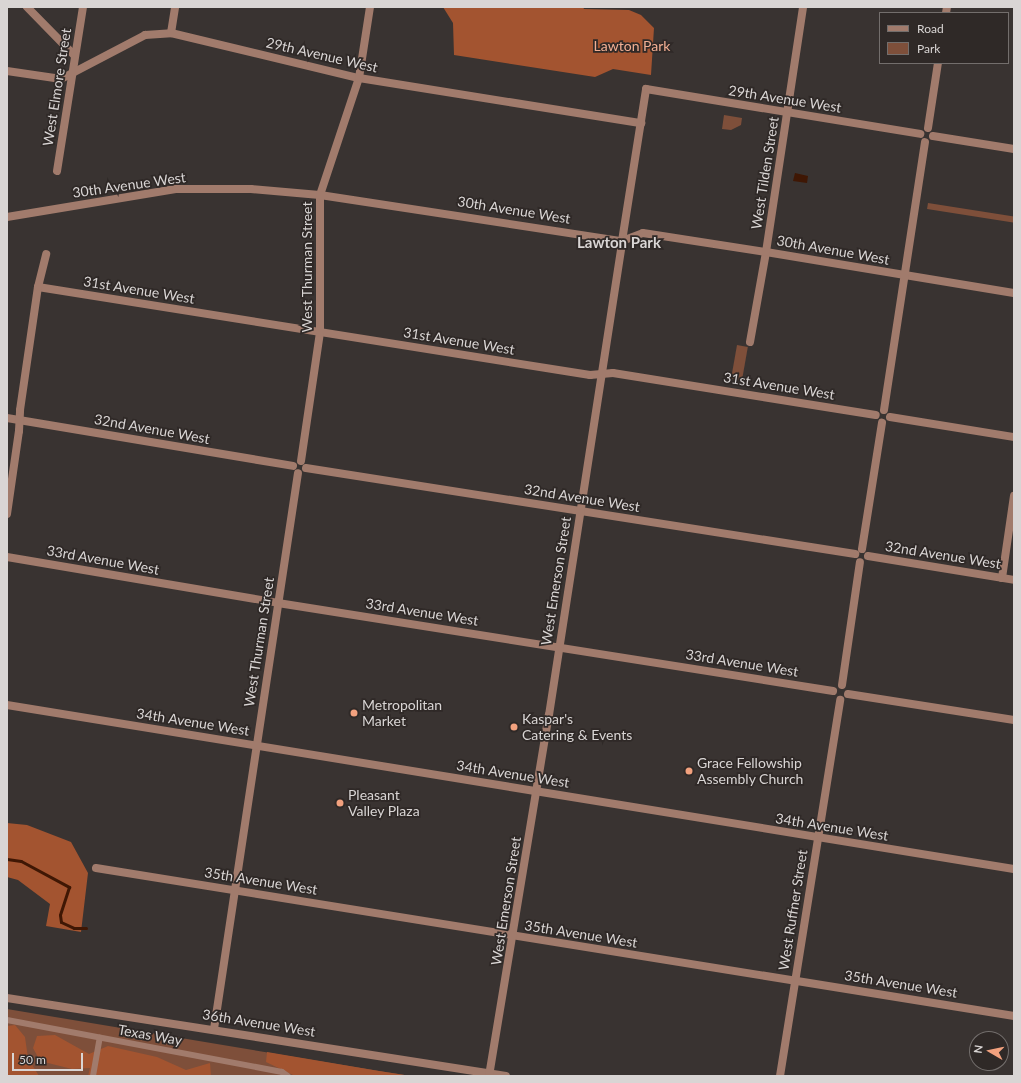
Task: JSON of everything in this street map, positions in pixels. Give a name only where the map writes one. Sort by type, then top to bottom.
[{"type":"street","points":[[27,7],[74,55]]},
{"type":"street","name":"West Elmore Street","points":[[56,171],[83,7]]},
{"type":"street","points":[[171,33],[175,7]]},
{"type":"street","name":"West Thurman Street","points":[[303,464],[320,333],[320,194],[359,78],[370,7]]},
{"type":"street","name":"West Tilden Street","points":[[750,342],[766,252],[803,7]]},
{"type":"street","name":"29th Avenue West","points":[[7,71],[61,79],[144,35],[171,33],[359,78],[641,123]]},
{"type":"street","points":[[938,64],[928,128],[933,136],[1014,149]]},
{"type":"street","name":"29th Avenue West","points":[[646,89],[920,134]]},
{"type":"street","name":"West Emerson Street","points":[[489,1075],[513,937],[646,89]]},
{"type":"street","points":[[925,142],[921,139],[920,134],[923,129],[928,128]]},
{"type":"street","points":[[925,142],[931,140],[933,136]]},
{"type":"street","points":[[925,142],[884,410],[890,417],[1014,437]]},
{"type":"street","name":"30th Avenue West","points":[[7,217],[176,189],[251,189],[320,194],[622,241],[643,233],[1014,293]]},
{"type":"street","points":[[7,514],[38,287],[46,254]]},
{"type":"street","name":"31st Avenue West","points":[[38,287],[590,375],[613,373],[876,415]]},
{"type":"street","points":[[882,423],[877,420],[876,415],[884,410]]},
{"type":"street","points":[[882,423],[887,422],[890,417]]},
{"type":"street","name":"32nd Avenue West","points":[[7,418],[296,470]]},
{"type":"street","points":[[862,549],[867,551],[868,556],[866,561],[860,562],[856,560],[855,554],[862,549],[882,423]]},
{"type":"street","points":[[296,470],[303,464]]},
{"type":"street","name":"32nd Avenue West","points":[[303,464],[579,511],[855,554]]},
{"type":"street","name":"West Thurman Street","points":[[214,1029],[278,603],[296,470]]},
{"type":"street","points":[[1002,578],[1014,496]]},
{"type":"street","name":"32nd Avenue West","points":[[868,556],[1014,580]]},
{"type":"street","name":"33rd Avenue West","points":[[7,557],[278,603],[559,646],[833,691]]},
{"type":"street","points":[[842,685],[860,562]]},
{"type":"street","points":[[842,685],[835,688],[833,691],[835,697],[840,700],[845,698],[848,694]]},
{"type":"street","points":[[842,685],[847,688],[848,694]]},
{"type":"street","points":[[848,694],[1014,720]]},
{"type":"street","name":"West Ruffner Street","points":[[780,1076],[840,700]]},
{"type":"street","name":"34th Avenue West","points":[[7,704],[818,838],[1014,868]]},
{"type":"street","name":"35th Avenue West","points":[[96,868],[513,937],[796,980],[1014,1016]]},
{"type":"street","name":"36th Avenue West","points":[[7,998],[214,1029],[489,1075],[506,1076]]},
{"type":"street","name":"Texas Way","points":[[7,1020],[282,1072],[288,1076]]},
{"type":"street","points":[[93,1076],[100,1038]]},
{"type":"green space","name":"Lawton Park","points":[[443,7],[583,7],[584,9],[629,10],[641,15],[654,28],[651,75],[613,69],[595,77],[454,55],[453,23]]},
{"type":"green space","points":[[724,115],[742,118],[741,125],[731,130],[722,129]]},
{"type":"green space","points":[[928,203],[1014,217],[1013,223],[927,209]]},
{"type":"green space","points":[[737,345],[748,347],[742,380],[731,378]]},
{"type":"green space","points":[[7,823],[27,825],[71,842],[88,873],[81,932],[46,926],[50,904],[18,880],[7,877]]},
{"type":"green space","points":[[7,1009],[379,1071],[411,1076],[7,1076]]},
{"type":"green space","points":[[15,1025],[25,1037],[28,1058],[39,1076],[7,1076],[7,1026]]},
{"type":"green space","points":[[55,1035],[89,1054],[108,1046],[157,1057],[186,1070],[210,1063],[211,1076],[88,1076],[90,1068],[72,1069],[40,1061],[33,1048],[37,1036]]},
{"type":"green space","points":[[267,1052],[411,1076],[295,1076],[266,1062]]},
{"type":"shaded area","points":[[795,173],[808,176],[807,183],[793,181]]},
{"type":"waterway","points":[[7,859],[21,861],[69,887],[60,915],[61,922],[74,928],[86,928]]},
{"type":"place","name":"Metropolitan Market","points":[[354,713]]},
{"type":"place","name":"Kaspar's Catering & Events","points":[[514,727]]},
{"type":"place","name":"Grace Fellowship Assembly Church","points":[[689,771]]},
{"type":"place","name":"Pleasant Valley Plaza","points":[[340,803]]},
{"type":"district","name":"Lawton Park","points":[[619,243]]}]
